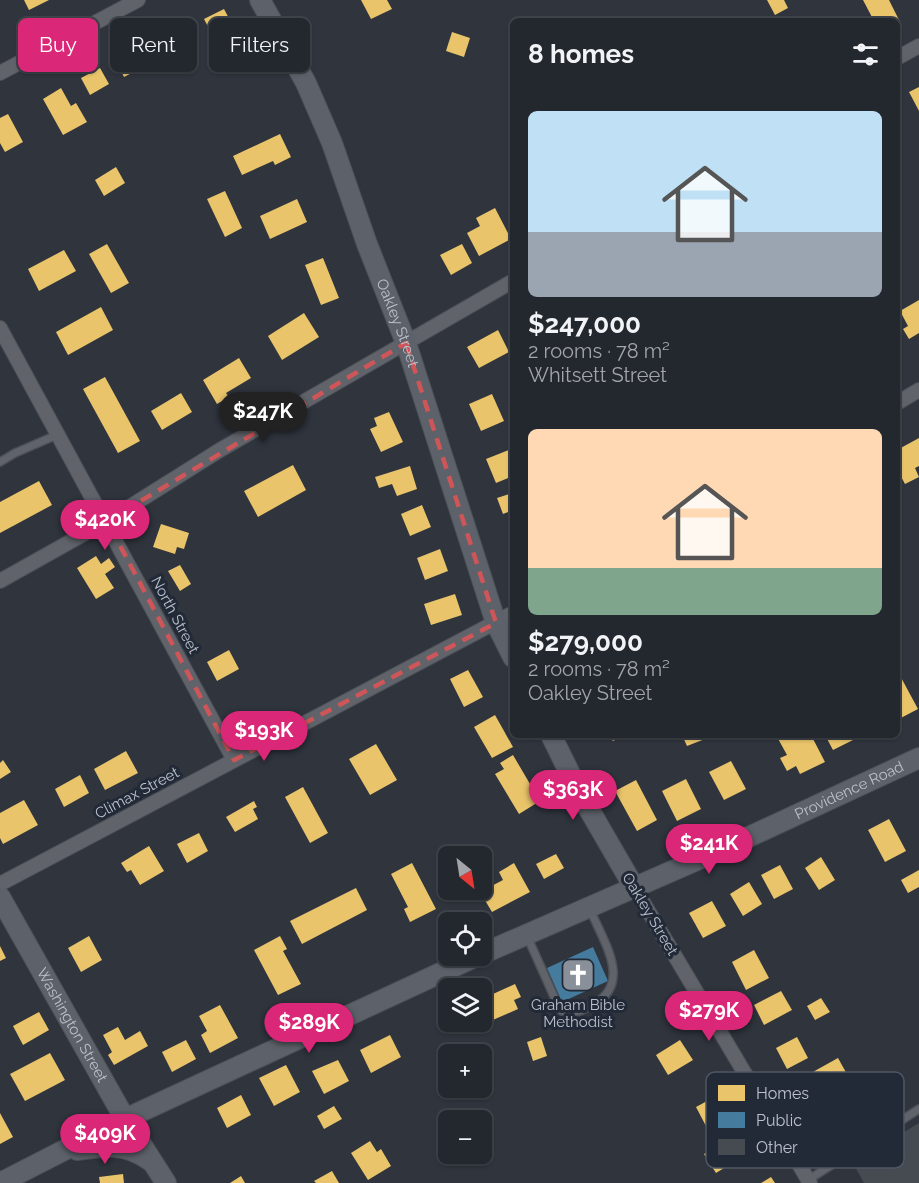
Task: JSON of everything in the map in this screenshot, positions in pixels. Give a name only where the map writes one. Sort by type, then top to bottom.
[{"type":"street","points":[[0,73],[138,0]]},
{"type":"street","name":"Oakley Street","points":[[260,0],[306,83],[332,143],[505,618],[510,642]]},
{"type":"street","points":[[900,56],[919,46]]},
{"type":"street","points":[[0,581],[106,521],[220,450],[510,283]]},
{"type":"street","name":"North Street","points":[[0,328],[234,760]]},
{"type":"street","points":[[900,401],[919,390]]},
{"type":"street","name":"Climax Street","points":[[0,884],[505,618]]},
{"type":"street","name":"Oakley Street","points":[[552,738],[579,792],[744,1072]]},
{"type":"street","name":"Providence Road","points":[[492,949],[919,758]]},
{"type":"street","name":"Washington Street","points":[[0,897],[125,1119],[166,1183]]},
{"type":"street","name":"Providence Road","points":[[0,1183],[21,1178],[125,1119],[455,966]]},
{"type":"street","points":[[66,1151],[116,1146],[130,1149],[150,1161]]},
{"type":"street","name":"Oakley Street","points":[[801,1168],[809,1182]]},
{"type":"lane","points":[[0,462],[59,434]]},
{"type":"lane","points":[[526,934],[560,1010],[570,1013],[585,1009],[604,997],[615,974],[611,957],[590,906]]},
{"type":"lane","points":[[904,1119],[919,1109]]},
{"type":"lane","points":[[809,1182],[830,1168]]},
{"type":"highlighted area","points":[[406,343],[496,623],[234,760],[107,521]]},
{"type":"building: Homes","points":[[24,0],[49,0],[29,10]]},
{"type":"building: Homes","points":[[361,0],[387,0],[392,9],[371,19]]},
{"type":"building: Homes","points":[[767,0],[784,0],[788,8],[775,15]]},
{"type":"building: Homes","points":[[863,0],[889,0],[898,18],[872,18]]},
{"type":"building: Homes","points":[[224,9],[229,18],[209,18],[209,28],[204,19]]},
{"type":"building: Homes","points":[[452,32],[470,38],[464,57],[446,51]]},
{"type":"building: Homes","points":[[100,68],[109,84],[90,95],[81,78],[92,72],[98,72]]},
{"type":"building: Homes","points":[[122,72],[134,72],[124,77]]},
{"type":"building: Homes","points":[[919,87],[919,111],[909,92]]},
{"type":"building: Homes","points":[[61,88],[71,106],[76,103],[87,122],[63,135],[43,99]]},
{"type":"building: Homes","points":[[8,114],[23,142],[5,152],[0,143],[0,118]]},
{"type":"building: Homes","points":[[280,134],[291,157],[275,165],[273,161],[242,175],[233,156]]},
{"type":"building: Homes","points":[[116,167],[125,183],[104,196],[95,180]]},
{"type":"building: Homes","points":[[225,191],[242,228],[225,237],[207,199]]},
{"type":"building: Homes","points":[[297,199],[307,222],[270,239],[260,216]]},
{"type":"building: Homes","points":[[495,208],[510,240],[479,256],[467,233],[480,226],[476,218]]},
{"type":"building: Homes","points":[[107,244],[129,283],[111,293],[89,254]]},
{"type":"building: Homes","points":[[462,244],[472,263],[451,275],[440,255]]},
{"type":"building: Homes","points":[[64,250],[76,271],[39,291],[28,269]]},
{"type":"building: Homes","points":[[323,258],[339,298],[321,305],[305,265]]},
{"type":"building: Homes","points":[[919,300],[919,333],[909,339],[903,329],[908,326],[900,311]]},
{"type":"building: Homes","points":[[101,307],[113,330],[68,355],[56,332]]},
{"type":"building: Homes","points":[[304,313],[319,337],[282,360],[268,336]]},
{"type":"building: Homes","points":[[498,330],[509,352],[479,368],[467,347]]},
{"type":"building: Homes","points":[[239,358],[251,378],[226,393],[229,397],[217,404],[203,380]]},
{"type":"building: Homes","points":[[105,377],[140,441],[118,453],[83,389]]},
{"type":"building: Homes","points":[[181,393],[192,412],[162,430],[151,411]]},
{"type":"building: Homes","points":[[492,394],[504,421],[481,431],[469,404]]},
{"type":"building: Homes","points":[[389,412],[403,442],[381,452],[370,429],[377,426],[374,418]]},
{"type":"building: Homes","points":[[919,438],[919,466],[915,468],[919,477],[905,484],[900,475],[900,448]]},
{"type":"building: Homes","points":[[510,449],[510,477],[496,483],[486,459]]},
{"type":"building: Homes","points":[[293,465],[306,490],[258,517],[244,491]]},
{"type":"building: Homes","points":[[410,466],[417,489],[397,496],[392,484],[379,488],[375,477]]},
{"type":"building: Homes","points":[[39,481],[52,505],[0,533],[0,502]]},
{"type":"building: Homes","points":[[510,494],[510,511],[503,514],[497,498]]},
{"type":"building: Homes","points":[[422,505],[431,527],[410,536],[401,514]]},
{"type":"building: Homes","points":[[161,524],[189,533],[184,549],[177,547],[175,554],[153,547]]},
{"type":"building: Homes","points":[[440,549],[448,571],[425,580],[417,558]]},
{"type":"building: Homes","points":[[96,556],[101,564],[109,558],[115,567],[105,574],[114,588],[96,599],[77,568]]},
{"type":"building: Homes","points":[[180,565],[191,584],[180,591],[168,571]]},
{"type":"building: Homes","points":[[455,594],[462,615],[431,625],[424,604]]},
{"type":"building: Homes","points":[[229,650],[239,669],[217,681],[207,662]]},
{"type":"building: Homes","points":[[468,670],[483,697],[464,707],[450,679]]},
{"type":"building: Homes","points":[[900,676],[918,709],[900,718]]},
{"type":"building: Homes","points":[[495,715],[513,747],[492,758],[474,727]]},
{"type":"building: Homes","points":[[683,738],[705,739],[687,746]]},
{"type":"building: Homes","points":[[778,738],[813,738],[825,762],[800,774],[796,766],[787,771],[780,758],[787,755]]},
{"type":"building: Homes","points":[[827,738],[857,738],[833,750]]},
{"type":"building: Homes","points":[[376,744],[397,780],[370,795],[349,759]]},
{"type":"building: Homes","points":[[126,751],[138,773],[105,790],[94,769]]},
{"type":"building: Homes","points":[[513,755],[540,801],[519,814],[495,774],[504,769],[500,763]]},
{"type":"building: Homes","points":[[3,760],[11,772],[0,779],[0,763]]},
{"type":"building: Homes","points":[[731,761],[746,789],[724,800],[709,772]]},
{"type":"building: Homes","points":[[80,775],[89,793],[64,807],[55,789]]},
{"type":"building: Homes","points":[[686,779],[701,809],[677,821],[662,791]]},
{"type":"building: Homes","points":[[636,780],[657,820],[637,831],[615,791]]},
{"type":"building: Homes","points":[[303,787],[328,833],[310,843],[285,797]]},
{"type":"building: Homes","points":[[24,800],[38,825],[3,844],[0,838],[0,813]]},
{"type":"building: Homes","points":[[254,801],[257,807],[253,809],[258,819],[235,832],[226,817]]},
{"type":"building: Homes","points":[[889,819],[906,851],[885,862],[868,830]]},
{"type":"building: Homes","points":[[199,833],[208,851],[187,863],[177,844]]},
{"type":"building: Homes","points":[[149,846],[164,871],[140,885],[131,870],[127,872],[121,863]]},
{"type":"building: Homes","points":[[556,854],[564,868],[544,879],[536,864]]},
{"type":"building: Homes","points":[[821,857],[835,880],[819,890],[805,868]]},
{"type":"building: Homes","points":[[412,863],[436,909],[410,922],[404,909],[408,907],[391,874]]},
{"type":"building: Homes","points":[[514,863],[530,892],[492,912],[485,900],[492,900],[492,886],[503,880],[499,872]]},
{"type":"building: Homes","points":[[780,865],[793,889],[774,899],[761,875]]},
{"type":"building: Homes","points":[[919,870],[919,887],[908,893],[901,880]]},
{"type":"building: Homes","points":[[749,882],[762,904],[743,916],[730,894]]},
{"type":"building: Homes","points":[[356,888],[367,910],[302,944],[290,921]]},
{"type":"building: Homes","points":[[712,901],[726,926],[703,938],[689,913]]},
{"type":"building: Homes","points":[[89,936],[102,960],[81,972],[68,948]]},
{"type":"building: Homes","points":[[280,936],[287,949],[283,951],[301,984],[278,995],[254,950]]},
{"type":"building: Homes","points":[[0,946],[6,958],[0,961]]},
{"type":"building: Homes","points":[[754,950],[769,978],[746,990],[732,962]]},
{"type":"building: Homes","points":[[515,984],[521,997],[514,1000],[518,1009],[492,1020],[492,994]]},
{"type":"building: Homes","points":[[781,991],[792,1010],[764,1025],[754,1005]]},
{"type":"building: Homes","points":[[821,998],[830,1012],[815,1020],[807,1006]]},
{"type":"building: Homes","points":[[220,1005],[238,1038],[210,1053],[201,1035],[207,1031],[199,1016]]},
{"type":"building: Homes","points":[[39,1012],[49,1030],[23,1045],[13,1026]]},
{"type":"building: Homes","points":[[118,1027],[125,1040],[140,1031],[148,1046],[114,1065],[108,1055],[112,1052],[103,1035]]},
{"type":"building: Homes","points":[[390,1035],[401,1057],[371,1073],[360,1050]]},
{"type":"building: Homes","points":[[541,1037],[547,1056],[533,1061],[527,1042]]},
{"type":"building: Homes","points":[[797,1037],[808,1058],[787,1069],[776,1048]]},
{"type":"building: Homes","points":[[186,1040],[196,1059],[172,1072],[162,1052]]},
{"type":"building: Homes","points":[[680,1040],[693,1060],[668,1075],[656,1055]]},
{"type":"building: Homes","points":[[50,1053],[65,1080],[25,1101],[10,1074]]},
{"type":"building: Homes","points":[[838,1058],[846,1072],[813,1072]]},
{"type":"building: Homes","points":[[338,1060],[349,1081],[324,1094],[312,1071]]},
{"type":"building: Homes","points":[[286,1065],[300,1092],[274,1106],[259,1078]]},
{"type":"building: Homes","points":[[241,1095],[251,1115],[227,1128],[217,1108]]},
{"type":"building: Homes","points":[[706,1102],[706,1126],[696,1107]]},
{"type":"building: Homes","points":[[334,1106],[342,1119],[324,1129],[317,1116]]},
{"type":"building: Homes","points":[[0,1113],[13,1137],[0,1144]]},
{"type":"building: Homes","points":[[370,1141],[377,1152],[381,1149],[391,1166],[368,1180],[351,1153]]},
{"type":"building: Homes","points":[[713,1168],[724,1168],[716,1173]]},
{"type":"building: Homes","points":[[332,1171],[339,1183],[316,1183],[314,1181]]},
{"type":"building: Homes","points":[[123,1174],[124,1183],[100,1183],[99,1177]]},
{"type":"building: Homes","points":[[241,1176],[245,1183],[230,1183]]},
{"type":"building: Homes","points":[[771,1177],[775,1183],[761,1183]]},
{"type":"building: Public","name":"Graham Bible Methodist","points":[[593,947],[608,981],[562,1002],[547,968]]},
{"type":"building: Other","points":[[919,1123],[919,1183],[864,1183],[856,1168],[904,1168],[904,1132]]},
{"type":"place","name":"Graham Bible Methodist","points":[[578,975]]}]
